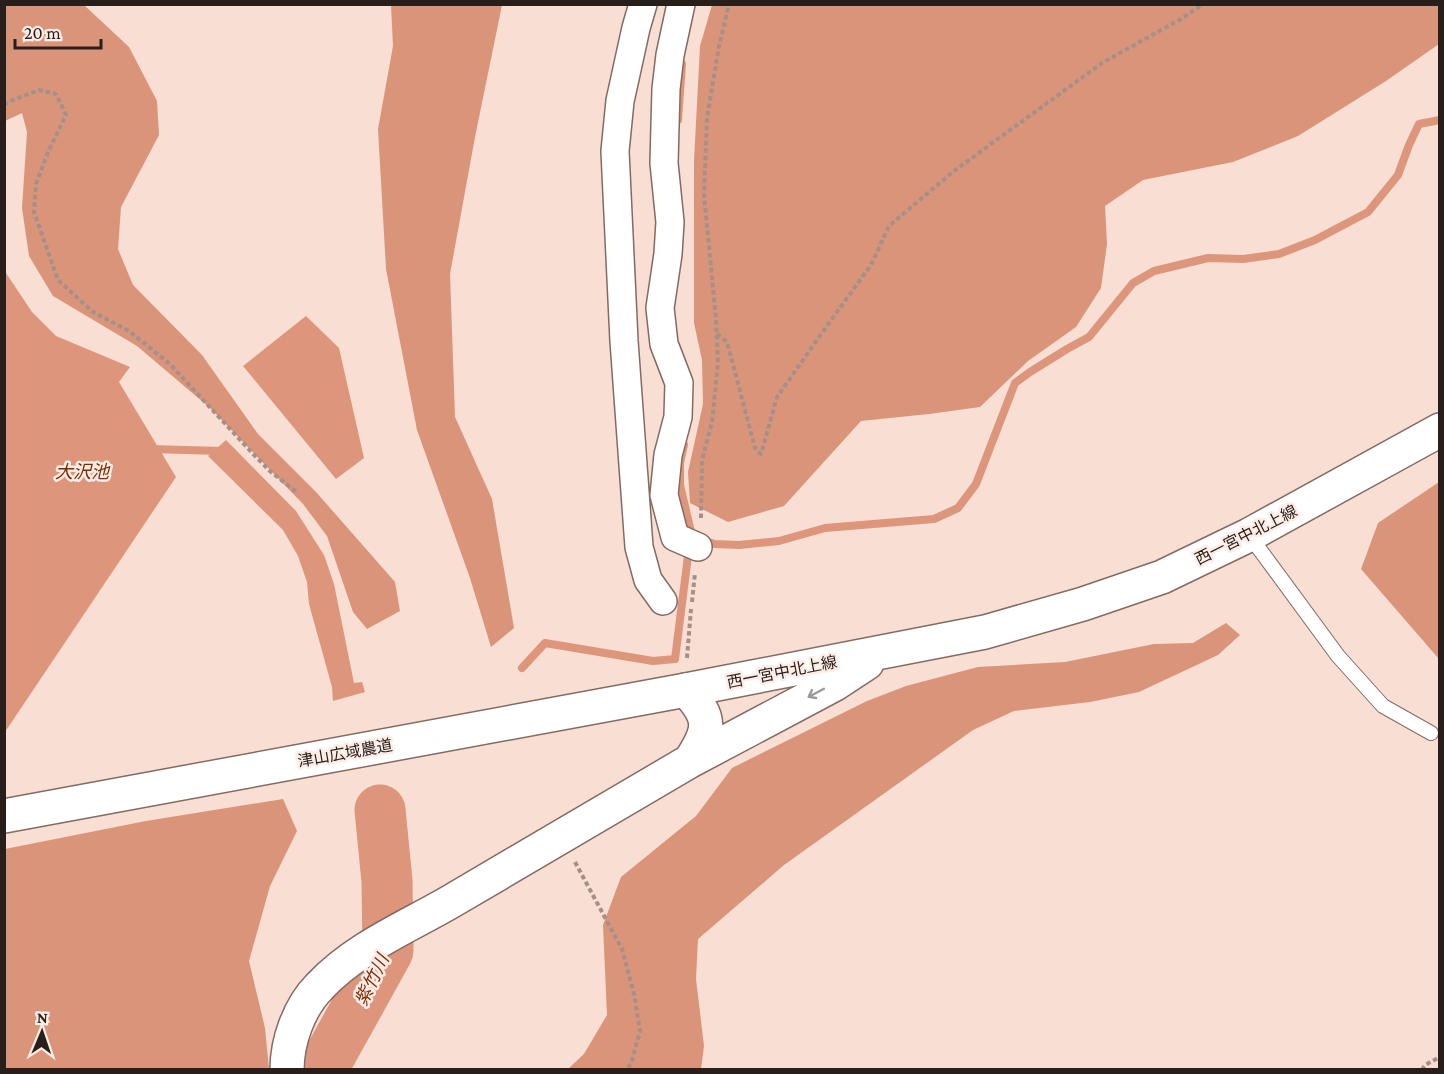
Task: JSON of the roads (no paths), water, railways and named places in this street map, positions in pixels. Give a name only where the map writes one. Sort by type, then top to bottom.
[{"type":"main road","name":"西一宮中北上線","points":[[686,690],[985,632],[1083,604],[1162,577],[1249,535],[1440,430]]},
{"type":"main road","points":[[287,1070],[291,1036],[300,1014],[318,988],[345,963],[370,946],[560,838],[690,760],[835,684],[884,652]]},
{"type":"main road","points":[[686,690],[706,718],[702,742],[690,760]]},
{"type":"main road","name":"津山広域農道","points":[[4,816],[686,690]]},
{"type":"street","points":[[643,4],[620,101],[615,151],[624,341],[639,547],[648,580],[663,601]]},
{"type":"street","points":[[681,4],[670,55],[666,89],[664,163],[670,222],[660,308],[664,344],[679,383],[678,417],[668,455],[664,495],[675,537],[698,547]]},
{"type":"lane","points":[[1249,535],[1338,656],[1383,706],[1431,733]]},
{"type":"water","name":"大沢池","points":[[4,268],[32,312],[56,336],[130,367],[119,382],[176,477],[5,732]]},
{"type":"water","points":[[306,316],[339,348],[364,458],[336,479],[243,366]]},
{"type":"water","points":[[226,440],[296,511],[324,555],[334,584],[354,683],[362,682],[365,692],[333,701],[332,687],[309,604],[307,582],[298,556],[283,530],[208,456]]},
{"type":"waterway","points":[[678,120],[682,64]]},
{"type":"waterway","points":[[700,538],[715,544],[739,545],[779,541],[825,528],[934,519],[958,508],[976,484],[1015,383],[1089,337],[1133,283],[1154,271],[1208,258],[1243,259],[1279,254],[1315,240],[1368,212],[1398,175],[1419,124],[1440,120]]},
{"type":"waterway","points":[[522,668],[545,643],[653,661],[675,659],[691,532],[680,485],[680,463],[684,445]]},
{"type":"waterway","points":[[150,449],[222,451],[223,453]]},
{"type":"waterway","name":"紫竹川","points":[[325,1070],[327,1061],[388,951],[387,881],[380,810]]}]
